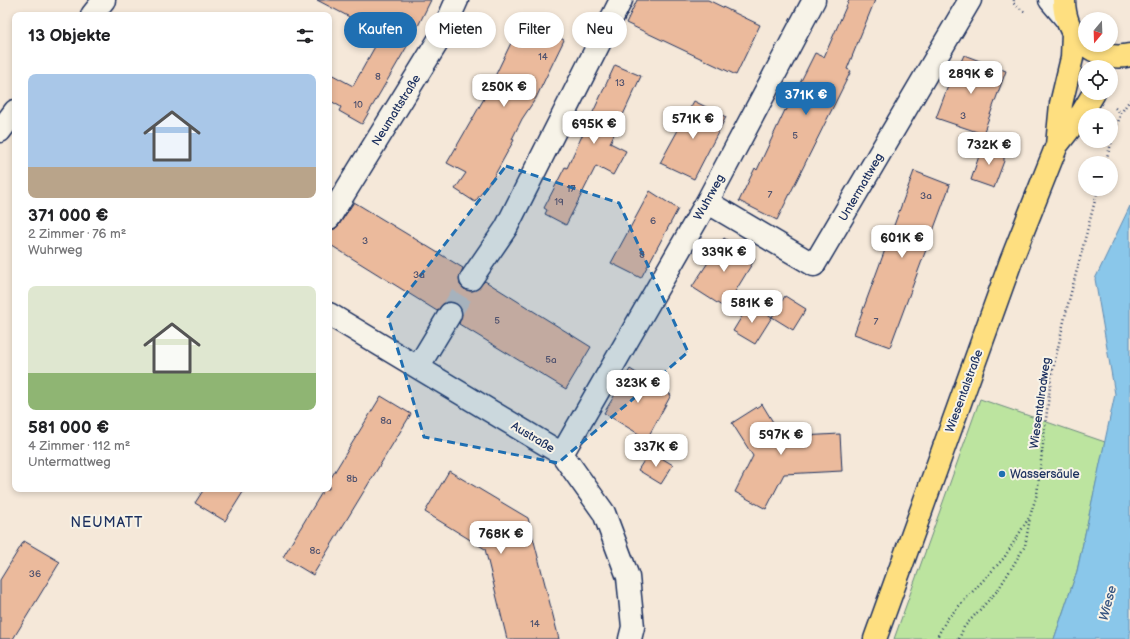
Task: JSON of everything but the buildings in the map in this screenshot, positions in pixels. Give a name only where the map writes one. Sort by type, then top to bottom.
[{"type":"main road","points":[[1075,28],[1102,54],[1123,60]]},
{"type":"main road","name":"Wiesentalstraße","points":[[1058,145],[1061,104],[1072,58],[1075,28]]},
{"type":"main road","name":"Wiesentalstraße","points":[[874,639],[1011,261],[1058,145],[1090,100]]},
{"type":"street","points":[[94,12],[104,0]]},
{"type":"street","name":"Neumattstraße","points":[[332,213],[440,38],[457,0]]},
{"type":"street","points":[[471,279],[506,228],[622,0]]},
{"type":"street","name":"Wuhrweg","points":[[562,454],[706,202],[814,0]]},
{"type":"street","name":"Untermattweg","points":[[706,202],[814,265],[970,0]]},
{"type":"street","points":[[1050,0],[1075,28]]},
{"type":"street","points":[[418,367],[450,314]]},
{"type":"street","name":"Austraße","points":[[332,316],[562,454],[604,513],[623,562],[628,576],[633,627],[630,639]]},
{"type":"path","points":[[1107,156],[1121,113],[1130,100]]},
{"type":"path","name":"Wiesentalradweg","points":[[936,639],[947,619],[1004,558],[1030,516],[1037,494],[1051,378],[1067,308],[1096,196]]},
{"type":"path","points":[[959,639],[964,627],[998,590],[1025,546],[1030,516]]},
{"type":"highlighted area","points":[[506,166],[619,203],[688,352],[558,463],[424,437],[388,317]]},
{"type":"green space","points":[[980,399],[1105,442],[1077,571],[1054,639],[894,639]]},
{"type":"water","name":"Wiese","points":[[1130,206],[1130,639],[1054,639],[1077,571],[1115,394],[1095,279]]},
{"type":"tunnel","points":[[450,314],[471,279]]},
{"type":"place","name":"Wassersäule","points":[[1002,474]]},
{"type":"district","name":"NEUMATT","points":[[107,522]]}]
